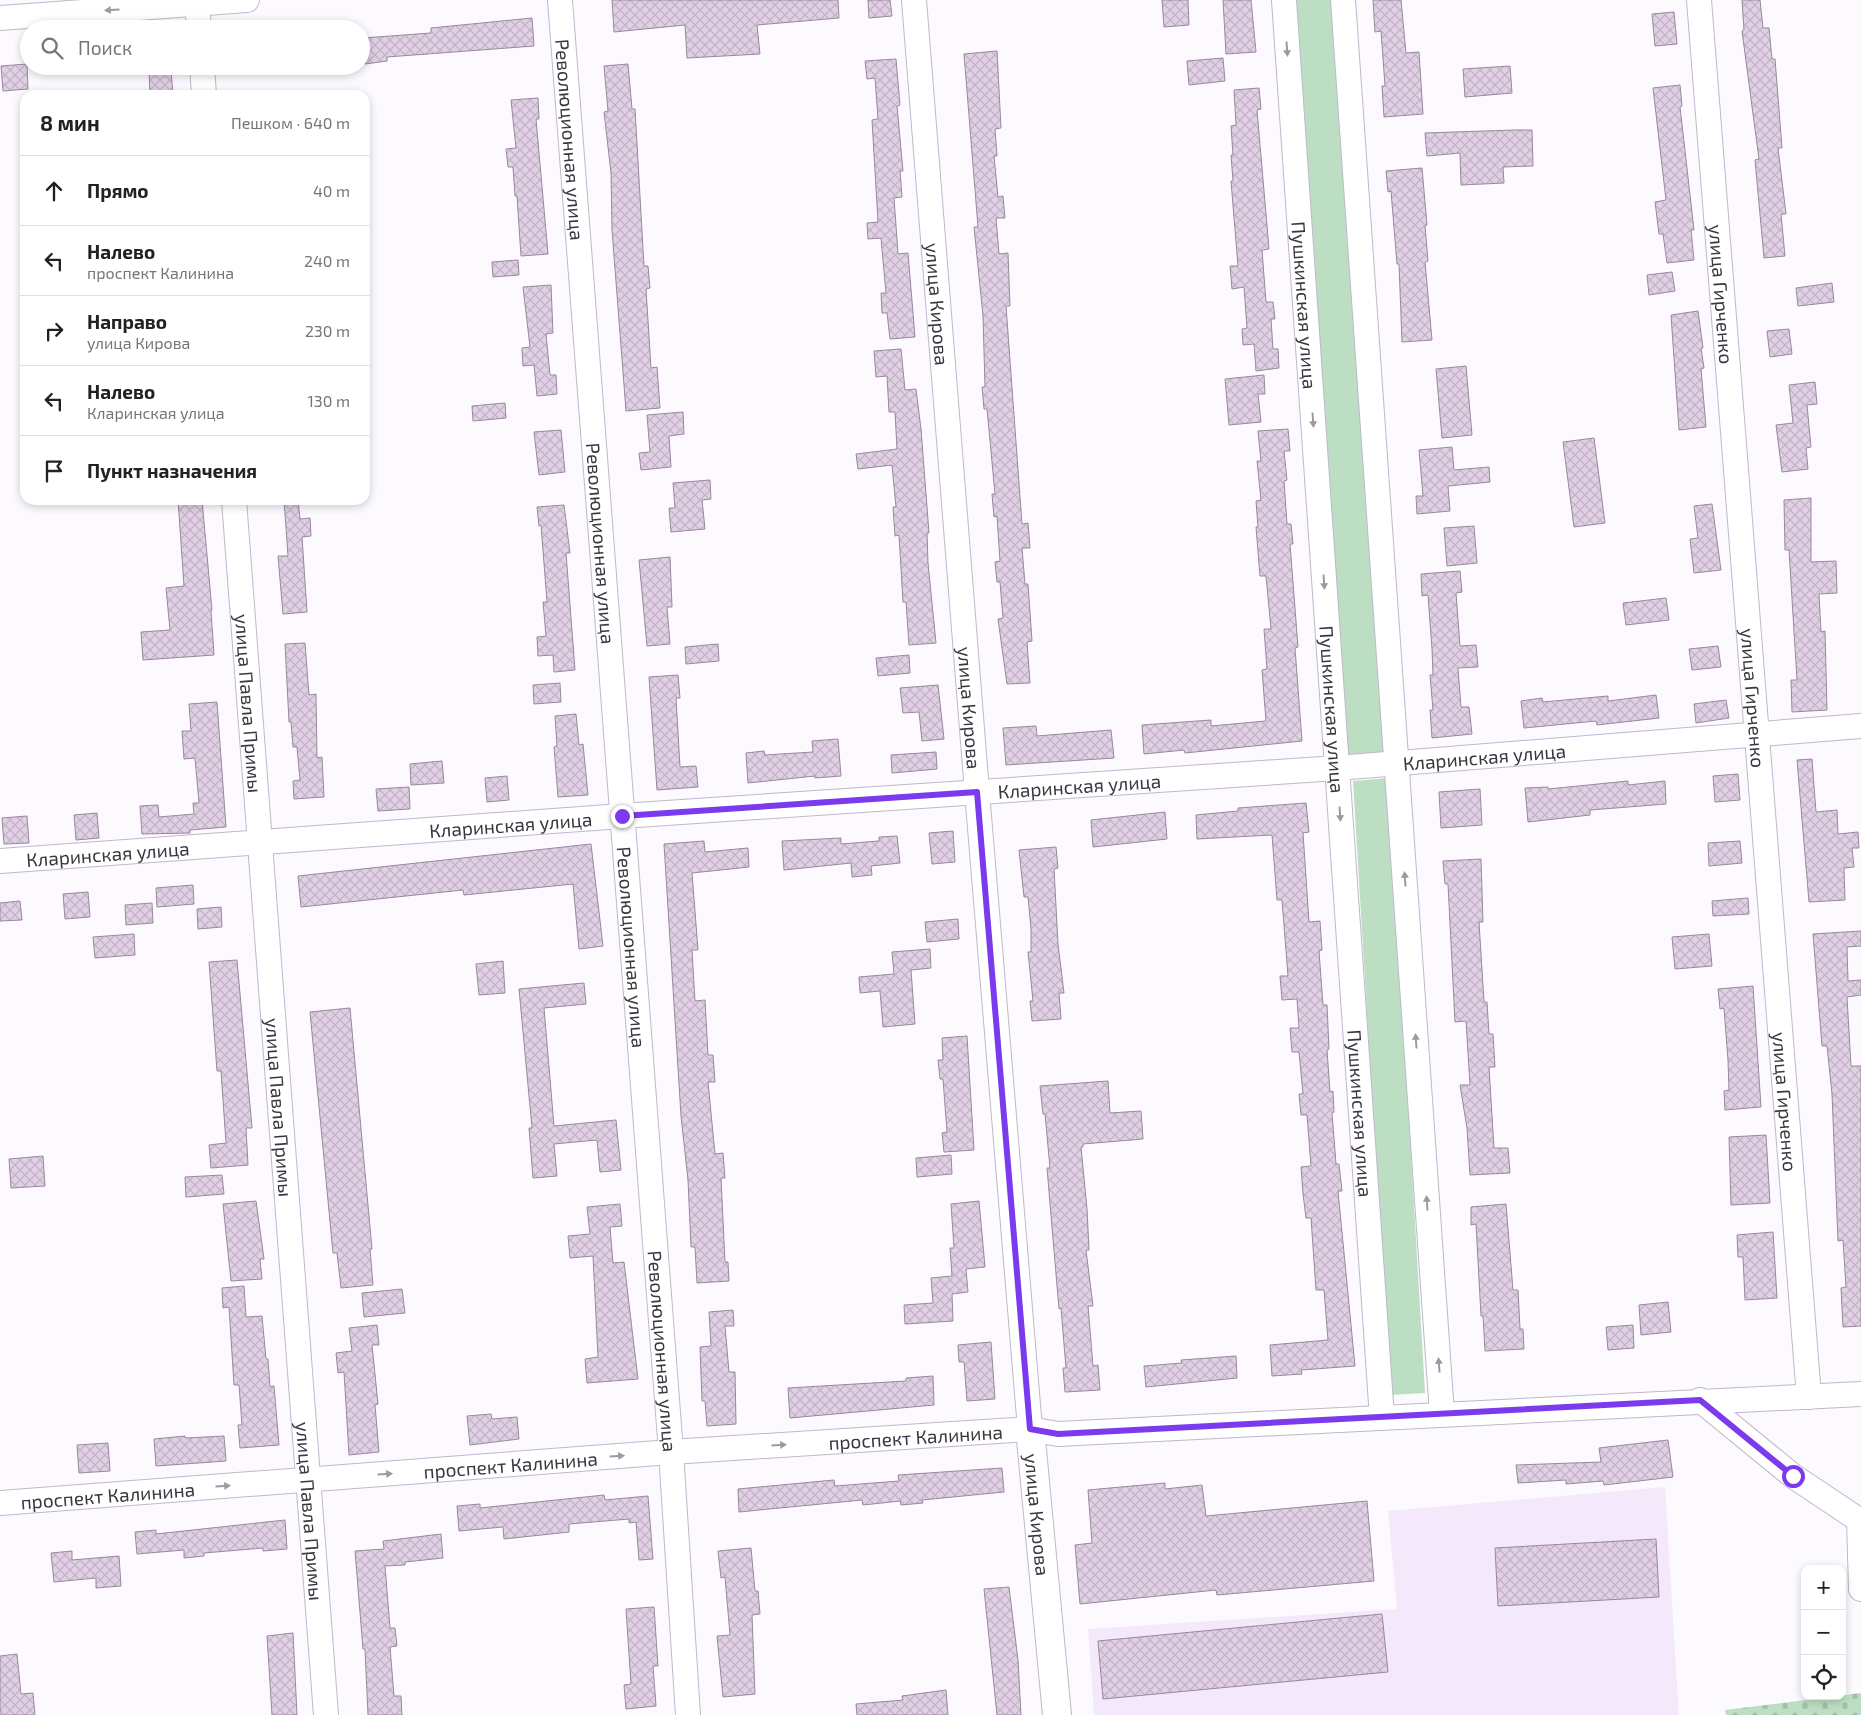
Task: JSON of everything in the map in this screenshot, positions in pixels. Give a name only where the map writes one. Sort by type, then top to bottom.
[{"type":"main road","name":"улица Кирова","points":[[1030,1429],[1057,1715]]},
{"type":"street","points":[[0,18],[197,2],[247,0]]},
{"type":"street","name":"Революционная улица","points":[[560,0],[671,1452],[688,1715]]},
{"type":"street","name":"улица Кирова","points":[[914,0],[1030,1429]]},
{"type":"street","name":"Пушкинская улица","points":[[1284,0],[1382,1418]]},
{"type":"street","points":[[1343,0],[1442,1414]]},
{"type":"street","name":"улица Гирченко","points":[[1699,0],[1809,1396]]},
{"type":"street","points":[[197,2],[198,20]]},
{"type":"street","points":[[203,75],[204,90]]},
{"type":"street","name":"улица Павла Примы","points":[[234,505],[326,1715]]},
{"type":"street","name":"Кларинская улица","points":[[0,861],[622,816],[1337,768],[1861,726]]},
{"type":"street","name":"проспект Калинина","points":[[0,1503],[671,1452],[1030,1429],[1058,1434],[1700,1400],[1861,1394]]},
{"type":"street","points":[[1700,1400],[1793,1476],[1859,1520],[1861,1590]]},
{"type":"shaded area","points":[[1665,1487],[1679,1715],[1094,1715],[1088,1629],[1397,1609],[1388,1511]]},
{"type":"green space","points":[[1295,0],[1335,0],[1387,753],[1347,759]]},
{"type":"green space","points":[[1389,778],[1425,1393],[1390,1395],[1353,781]]},
{"type":"green space","points":[[1861,1693],[1861,1715],[1726,1715],[1725,1710],[1805,1700],[1846,1700],[1846,1695]]},
{"type":"building","points":[[612,0],[838,0],[839,18],[757,25],[760,54],[687,58],[685,25],[614,32]]},
{"type":"building","points":[[868,0],[890,0],[892,16],[869,18]]},
{"type":"building","points":[[1162,0],[1188,0],[1189,25],[1164,27]]},
{"type":"building","points":[[1223,0],[1251,0],[1256,52],[1226,54]]},
{"type":"building","points":[[1373,0],[1401,0],[1406,53],[1419,52],[1423,114],[1384,117],[1382,86],[1385,86],[1381,31],[1375,32]]},
{"type":"building","points":[[1742,0],[1760,0],[1763,28],[1769,28],[1772,59],[1775,59],[1782,148],[1778,148],[1786,214],[1781,214],[1785,256],[1764,258],[1755,160],[1759,159],[1742,31],[1744,30]]},
{"type":"building","points":[[1674,12],[1677,44],[1655,46],[1652,14]]},
{"type":"building","points":[[532,18],[534,46],[387,57],[387,61],[370,63],[370,37],[431,33],[431,28]]},
{"type":"building","points":[[997,51],[1001,128],[995,129],[997,156],[994,156],[998,197],[1003,196],[1005,218],[996,218],[999,254],[1008,253],[1010,306],[1006,306],[1022,524],[1028,523],[1030,548],[1022,548],[1025,584],[1028,584],[1032,641],[1027,642],[1030,683],[1007,684],[998,619],[1003,618],[1000,582],[997,582],[995,562],[1000,561],[997,516],[994,517],[992,494],[995,494],[987,409],[984,409],[982,387],[985,387],[983,316],[974,227],[978,227],[964,54]]},
{"type":"building","points":[[1223,58],[1225,81],[1189,85],[1187,61]]},
{"type":"building","points":[[896,59],[900,105],[897,106],[903,171],[900,171],[902,197],[894,198],[898,254],[908,253],[915,337],[890,339],[887,313],[882,313],[881,293],[886,293],[881,238],[868,239],[867,223],[878,222],[872,120],[878,119],[875,78],[867,79],[865,61]]},
{"type":"building","points":[[628,64],[632,109],[635,109],[644,266],[648,266],[650,288],[646,289],[651,368],[657,367],[660,408],[626,411],[612,230],[611,173],[604,112],[608,111],[604,66]]},
{"type":"building","points":[[20,65],[20,75],[27,75],[28,89],[3,91],[1,66]]},
{"type":"building","points":[[1510,66],[1512,93],[1465,97],[1463,69]]},
{"type":"building","points":[[149,75],[171,75],[173,90],[150,90]]},
{"type":"building","points":[[1680,85],[1682,106],[1680,107],[1694,230],[1691,230],[1694,260],[1667,263],[1663,234],[1659,234],[1655,202],[1666,200],[1653,88]]},
{"type":"building","points":[[1259,88],[1261,109],[1257,110],[1269,249],[1262,250],[1266,302],[1273,302],[1275,319],[1271,319],[1273,349],[1278,349],[1279,368],[1256,371],[1254,344],[1243,345],[1242,329],[1247,328],[1244,287],[1232,289],[1230,266],[1238,266],[1231,181],[1233,181],[1231,155],[1233,155],[1231,126],[1236,125],[1234,90]]},
{"type":"building","points":[[538,98],[539,119],[536,119],[548,254],[521,256],[513,167],[508,167],[506,149],[516,148],[511,100]]},
{"type":"building","points":[[1532,130],[1533,166],[1503,167],[1504,183],[1461,185],[1460,153],[1427,156],[1425,133]]},
{"type":"building","points":[[1422,168],[1427,225],[1425,226],[1428,261],[1425,262],[1432,340],[1402,342],[1399,264],[1397,264],[1391,191],[1388,192],[1386,171]]},
{"type":"building","points":[[518,260],[519,275],[493,277],[492,262]]},
{"type":"building","points":[[1672,272],[1675,291],[1649,295],[1647,275]]},
{"type":"building","points":[[1832,283],[1834,302],[1798,306],[1796,288]]},
{"type":"building","points":[[551,285],[553,333],[546,334],[550,375],[556,375],[557,394],[537,396],[534,365],[523,366],[522,348],[530,347],[523,287]]},
{"type":"building","points":[[1698,311],[1703,348],[1701,348],[1704,368],[1701,369],[1706,427],[1679,430],[1671,315]]},
{"type":"building","points":[[1789,329],[1792,354],[1770,357],[1767,331]]},
{"type":"building","points":[[901,349],[905,390],[916,389],[921,429],[929,533],[927,533],[928,563],[936,643],[909,645],[906,602],[903,602],[899,535],[895,536],[893,507],[896,507],[892,465],[858,469],[856,454],[897,449],[895,412],[889,412],[887,376],[876,377],[874,351]]},
{"type":"building","points":[[1466,366],[1472,435],[1442,438],[1436,369]]},
{"type":"building","points":[[1264,375],[1265,394],[1258,394],[1261,422],[1229,425],[1225,379]]},
{"type":"building","points":[[1815,382],[1817,404],[1807,405],[1811,447],[1806,448],[1808,469],[1782,472],[1776,425],[1793,423],[1789,385]]},
{"type":"building","points":[[505,403],[506,418],[473,421],[472,406]]},
{"type":"building","points":[[683,412],[684,434],[669,436],[671,467],[641,470],[639,453],[650,452],[647,415]]},
{"type":"building","points":[[1288,429],[1290,451],[1284,451],[1287,480],[1284,481],[1287,524],[1291,524],[1293,544],[1290,544],[1298,647],[1295,648],[1302,741],[1185,753],[1184,750],[1144,754],[1142,725],[1211,720],[1211,726],[1266,721],[1262,670],[1267,669],[1264,629],[1271,629],[1266,576],[1260,576],[1256,527],[1258,527],[1256,501],[1261,500],[1257,461],[1261,461],[1258,431]]},
{"type":"building","points":[[561,430],[565,472],[539,475],[534,432]]},
{"type":"building","points":[[1594,438],[1605,523],[1574,527],[1563,442]]},
{"type":"building","points":[[1452,447],[1454,470],[1489,467],[1490,482],[1448,486],[1450,511],[1417,514],[1416,496],[1423,496],[1419,450]]},
{"type":"building","points":[[710,480],[711,499],[702,500],[705,529],[671,532],[669,508],[675,508],[673,483]]},
{"type":"building","points":[[1811,498],[1811,562],[1836,561],[1837,593],[1819,594],[1821,632],[1825,631],[1827,710],[1792,712],[1791,680],[1797,680],[1789,550],[1785,550],[1784,500]]},
{"type":"building","points":[[1712,504],[1721,570],[1694,573],[1690,539],[1698,538],[1694,506]]},
{"type":"building","points":[[178,505],[202,505],[214,655],[143,660],[141,632],[170,630],[166,588],[184,586]]},
{"type":"building","points":[[284,505],[299,505],[300,519],[310,518],[311,536],[302,537],[307,612],[283,614],[278,556],[288,556]]},
{"type":"building","points":[[564,505],[570,553],[566,553],[575,670],[554,672],[553,655],[538,656],[537,637],[546,636],[543,602],[547,602],[541,525],[539,526],[537,507]]},
{"type":"building","points":[[1474,526],[1477,563],[1447,566],[1444,528]]},
{"type":"building","points":[[670,557],[672,607],[667,607],[670,644],[647,646],[639,560]]},
{"type":"building","points":[[1460,571],[1462,592],[1456,593],[1460,646],[1476,645],[1478,667],[1458,668],[1461,707],[1469,707],[1472,734],[1432,738],[1430,710],[1433,710],[1430,675],[1433,675],[1432,649],[1428,595],[1422,596],[1421,574]]},
{"type":"building","points":[[1666,598],[1669,620],[1626,625],[1623,603]]},
{"type":"building","points":[[305,643],[309,695],[316,694],[317,758],[322,757],[324,797],[294,799],[293,781],[300,780],[297,747],[293,747],[291,722],[289,722],[285,644]]},
{"type":"building","points":[[718,644],[719,661],[686,664],[685,647]]},
{"type":"building","points":[[1718,646],[1721,667],[1692,670],[1689,649]]},
{"type":"building","points":[[909,655],[910,673],[878,676],[876,658]]},
{"type":"building","points":[[678,675],[680,698],[676,698],[680,767],[696,766],[698,787],[657,790],[649,677]]},
{"type":"building","points":[[560,683],[561,702],[534,704],[533,685]]},
{"type":"building","points":[[938,685],[944,739],[922,741],[919,712],[903,713],[900,688]]},
{"type":"building","points":[[1656,695],[1659,718],[1597,725],[1596,721],[1524,728],[1521,701],[1542,698],[1543,702],[1608,696],[1608,701]]},
{"type":"building","points":[[1726,700],[1729,718],[1696,723],[1694,704]]},
{"type":"building","points":[[217,702],[226,827],[190,830],[190,833],[142,834],[140,806],[158,805],[159,817],[194,814],[193,803],[199,803],[195,758],[184,759],[182,731],[191,731],[189,704]]},
{"type":"building","points":[[576,714],[579,745],[583,744],[588,795],[558,797],[554,747],[557,746],[555,716]]},
{"type":"building","points":[[1036,726],[1037,736],[1111,730],[1114,758],[1006,765],[1003,728]]},
{"type":"building","points":[[838,739],[841,776],[815,778],[815,776],[748,783],[746,753],[764,751],[765,755],[813,752],[812,741]]},
{"type":"building","points":[[936,752],[937,769],[892,773],[891,755]]},
{"type":"building","points":[[1812,759],[1816,812],[1837,810],[1838,834],[1858,832],[1859,848],[1852,848],[1854,867],[1844,868],[1845,900],[1809,902],[1797,760]]},
{"type":"building","points":[[442,761],[444,783],[411,785],[410,764]]},
{"type":"building","points":[[1738,774],[1740,800],[1715,802],[1713,776]]},
{"type":"building","points":[[507,776],[509,800],[487,802],[485,778]]},
{"type":"building","points":[[1628,781],[1628,785],[1665,781],[1666,804],[1590,810],[1590,815],[1528,822],[1525,788],[1548,787],[1548,789]]},
{"type":"building","points":[[409,787],[410,809],[378,811],[376,789]]},
{"type":"building","points":[[1480,789],[1482,825],[1441,828],[1439,792]]},
{"type":"building","points":[[1306,803],[1309,832],[1303,833],[1309,922],[1320,921],[1322,950],[1319,951],[1323,1005],[1327,1005],[1329,1049],[1327,1050],[1330,1092],[1333,1091],[1334,1112],[1332,1113],[1336,1164],[1339,1164],[1342,1191],[1338,1191],[1355,1366],[1301,1370],[1302,1374],[1272,1376],[1270,1345],[1328,1340],[1324,1290],[1316,1290],[1311,1218],[1306,1218],[1303,1194],[1301,1167],[1311,1166],[1307,1115],[1301,1115],[1299,1094],[1303,1094],[1299,1052],[1292,1052],[1290,1028],[1299,1028],[1297,999],[1282,1000],[1280,976],[1288,976],[1282,900],[1277,900],[1272,835],[1197,839],[1196,815],[1238,811],[1238,808]]},
{"type":"building","points":[[1165,812],[1167,839],[1093,847],[1091,820]]},
{"type":"building","points":[[97,813],[99,838],[76,840],[74,815]]},
{"type":"building","points":[[27,816],[29,843],[4,844],[2,818]]},
{"type":"building","points":[[953,831],[955,862],[932,864],[929,833]]},
{"type":"building","points":[[897,836],[900,863],[871,866],[872,875],[852,877],[851,863],[784,870],[782,841],[841,838],[841,844],[879,841],[879,837]]},
{"type":"building","points":[[704,841],[705,852],[748,848],[749,867],[692,873],[698,950],[692,950],[695,1001],[705,1000],[708,1055],[713,1055],[715,1082],[708,1082],[715,1154],[723,1153],[725,1178],[721,1178],[725,1262],[728,1262],[729,1281],[697,1283],[695,1247],[691,1247],[688,1180],[681,1116],[664,844]]},
{"type":"building","points":[[1740,841],[1742,863],[1709,866],[1708,843]]},
{"type":"building","points":[[591,844],[603,946],[579,949],[573,884],[464,895],[463,890],[301,907],[298,876]]},
{"type":"building","points":[[1056,847],[1058,868],[1054,869],[1058,944],[1064,993],[1059,993],[1061,1019],[1032,1021],[1030,1001],[1033,1001],[1028,952],[1031,952],[1031,929],[1028,897],[1024,897],[1019,850]]},
{"type":"building","points":[[1481,859],[1483,922],[1479,922],[1484,1002],[1487,1002],[1489,1034],[1493,1034],[1495,1067],[1489,1067],[1494,1148],[1508,1148],[1510,1173],[1470,1175],[1467,1128],[1460,1085],[1470,1085],[1466,1021],[1455,1022],[1448,884],[1445,884],[1443,861]]},
{"type":"building","points":[[193,885],[194,904],[157,907],[156,888]]},
{"type":"building","points":[[88,892],[90,917],[65,919],[63,894]]},
{"type":"building","points":[[1748,898],[1749,914],[1713,916],[1712,901]]},
{"type":"building","points":[[20,901],[22,920],[0,921],[0,903]]},
{"type":"building","points":[[152,903],[153,923],[126,925],[125,905]]},
{"type":"building","points":[[221,907],[222,927],[198,929],[197,909]]},
{"type":"building","points":[[958,919],[959,939],[927,942],[925,922]]},
{"type":"building","points":[[1861,931],[1861,946],[1847,947],[1848,981],[1861,980],[1861,995],[1847,997],[1851,1066],[1861,1066],[1861,1326],[1843,1327],[1841,1288],[1846,1287],[1843,1240],[1838,1241],[1832,1094],[1827,1046],[1822,1046],[1813,934]]},
{"type":"building","points":[[134,934],[135,955],[95,958],[93,937]]},
{"type":"building","points":[[1709,934],[1712,966],[1675,969],[1672,937]]},
{"type":"building","points":[[930,949],[931,968],[911,970],[915,1024],[883,1027],[880,991],[860,993],[859,977],[894,974],[892,952]]},
{"type":"building","points":[[237,960],[252,1128],[246,1128],[248,1165],[211,1168],[209,1145],[226,1143],[221,1071],[217,1071],[209,962]]},
{"type":"building","points":[[503,961],[505,993],[479,995],[476,964]]},
{"type":"building","points":[[584,983],[586,1004],[544,1008],[554,1126],[616,1120],[621,1170],[600,1172],[597,1140],[554,1144],[557,1176],[533,1178],[529,1128],[532,1128],[519,989]]},
{"type":"building","points":[[1753,986],[1761,1107],[1725,1110],[1724,1091],[1729,1090],[1728,1060],[1724,1008],[1720,1009],[1718,989]]},
{"type":"building","points":[[350,1008],[372,1249],[370,1249],[373,1285],[341,1288],[337,1253],[333,1253],[310,1012]]},
{"type":"building","points":[[967,1036],[974,1150],[944,1152],[942,1133],[947,1132],[943,1079],[940,1079],[938,1060],[943,1060],[942,1038]]},
{"type":"building","points":[[1108,1081],[1110,1113],[1141,1111],[1143,1139],[1083,1144],[1083,1147],[1081,1147],[1089,1250],[1086,1250],[1093,1306],[1088,1306],[1093,1366],[1098,1365],[1100,1390],[1065,1392],[1063,1368],[1066,1368],[1047,1168],[1050,1168],[1045,1114],[1043,1114],[1040,1086]]},
{"type":"building","points":[[1766,1135],[1770,1203],[1731,1205],[1729,1137]]},
{"type":"building","points":[[951,1155],[952,1174],[917,1177],[916,1158]]},
{"type":"building","points":[[43,1156],[45,1186],[11,1188],[9,1159]]},
{"type":"building","points":[[222,1175],[224,1194],[186,1197],[185,1177]]},
{"type":"building","points":[[256,1201],[264,1259],[260,1259],[262,1279],[231,1281],[223,1204]]},
{"type":"building","points":[[979,1201],[985,1267],[966,1269],[968,1292],[952,1294],[953,1321],[905,1324],[904,1305],[933,1303],[931,1278],[952,1276],[950,1248],[954,1248],[951,1204]]},
{"type":"building","points":[[620,1204],[622,1226],[610,1227],[613,1263],[624,1262],[638,1379],[587,1383],[585,1359],[598,1357],[593,1256],[570,1258],[568,1236],[590,1234],[587,1207]]},
{"type":"building","points":[[1506,1204],[1513,1290],[1518,1290],[1520,1329],[1523,1329],[1524,1349],[1485,1351],[1483,1316],[1481,1316],[1476,1224],[1471,1225],[1471,1207]]},
{"type":"building","points":[[1773,1232],[1777,1298],[1745,1300],[1743,1257],[1738,1257],[1737,1235]]},
{"type":"building","points":[[244,1286],[246,1317],[262,1316],[270,1387],[274,1386],[279,1445],[240,1448],[238,1425],[242,1425],[239,1385],[234,1385],[229,1307],[223,1308],[222,1288]]},
{"type":"building","points":[[402,1289],[405,1313],[364,1317],[362,1293]]},
{"type":"building","points":[[1668,1302],[1671,1332],[1641,1335],[1639,1305]]},
{"type":"building","points":[[733,1310],[734,1326],[725,1326],[729,1372],[735,1372],[736,1424],[707,1426],[705,1401],[702,1401],[700,1347],[711,1346],[709,1312]]},
{"type":"building","points":[[377,1325],[379,1345],[372,1345],[378,1404],[375,1405],[379,1452],[349,1455],[344,1372],[338,1373],[336,1353],[352,1351],[349,1328]]},
{"type":"building","points":[[1633,1325],[1634,1348],[1608,1350],[1606,1327]]},
{"type":"building","points":[[991,1342],[995,1399],[967,1401],[964,1362],[959,1362],[958,1345]]},
{"type":"building","points":[[1236,1356],[1237,1378],[1146,1387],[1144,1366],[1182,1363],[1181,1360]]},
{"type":"building","points":[[933,1376],[934,1405],[790,1418],[788,1388],[906,1381],[906,1378]]},
{"type":"building","points":[[491,1414],[492,1419],[517,1417],[519,1439],[470,1445],[467,1416]]},
{"type":"building","points":[[185,1436],[185,1438],[224,1436],[226,1461],[156,1466],[154,1439]]},
{"type":"building","points":[[1668,1440],[1673,1477],[1604,1485],[1603,1481],[1566,1484],[1566,1480],[1518,1483],[1516,1465],[1601,1462],[1599,1448]]},
{"type":"building","points":[[108,1443],[110,1471],[79,1473],[77,1445]]},
{"type":"building","points":[[1002,1468],[1004,1492],[922,1500],[923,1503],[901,1505],[900,1501],[863,1505],[862,1500],[739,1512],[738,1489],[834,1480],[835,1486],[899,1481],[898,1475]]},
{"type":"building","points":[[1165,1483],[1165,1489],[1202,1485],[1206,1516],[1367,1501],[1374,1581],[1217,1595],[1216,1590],[1080,1604],[1075,1545],[1092,1543],[1088,1490]]},
{"type":"building","points":[[604,1495],[605,1500],[648,1496],[653,1559],[639,1560],[636,1522],[629,1523],[629,1519],[569,1524],[569,1532],[504,1539],[503,1527],[459,1531],[457,1506],[480,1504],[480,1508]]},
{"type":"building","points":[[285,1520],[287,1549],[263,1551],[263,1548],[204,1553],[204,1556],[184,1558],[184,1550],[137,1554],[135,1532],[156,1530],[156,1534]]},
{"type":"building","points":[[441,1534],[443,1558],[405,1562],[405,1565],[385,1566],[390,1628],[395,1628],[397,1646],[390,1647],[394,1696],[401,1696],[402,1715],[368,1715],[365,1649],[363,1649],[355,1551],[384,1549],[383,1541]]},
{"type":"building","points":[[1656,1539],[1659,1597],[1498,1606],[1495,1548]]},
{"type":"building","points":[[751,1548],[755,1591],[758,1591],[760,1614],[752,1615],[755,1694],[723,1697],[717,1636],[730,1635],[725,1577],[721,1578],[718,1551]]},
{"type":"building","points":[[72,1551],[72,1560],[119,1556],[121,1586],[96,1588],[96,1578],[54,1582],[51,1553]]},
{"type":"building","points":[[1009,1587],[1018,1660],[1021,1715],[997,1715],[984,1589]]},
{"type":"building","points":[[654,1607],[658,1666],[653,1666],[656,1706],[626,1709],[624,1685],[631,1684],[626,1609]]},
{"type":"building","points":[[1382,1614],[1388,1672],[1103,1699],[1098,1641]]},
{"type":"building","points":[[293,1633],[297,1715],[272,1715],[267,1636]]},
{"type":"building","points":[[17,1654],[21,1694],[33,1693],[35,1715],[0,1715],[0,1656]]},
{"type":"building","points":[[946,1690],[948,1715],[857,1715],[856,1704],[903,1700],[902,1696]]},
{"type":"route","points":[[622,816],[977,792],[1030,1429],[1058,1434],[1700,1400],[1793,1476]]}]
